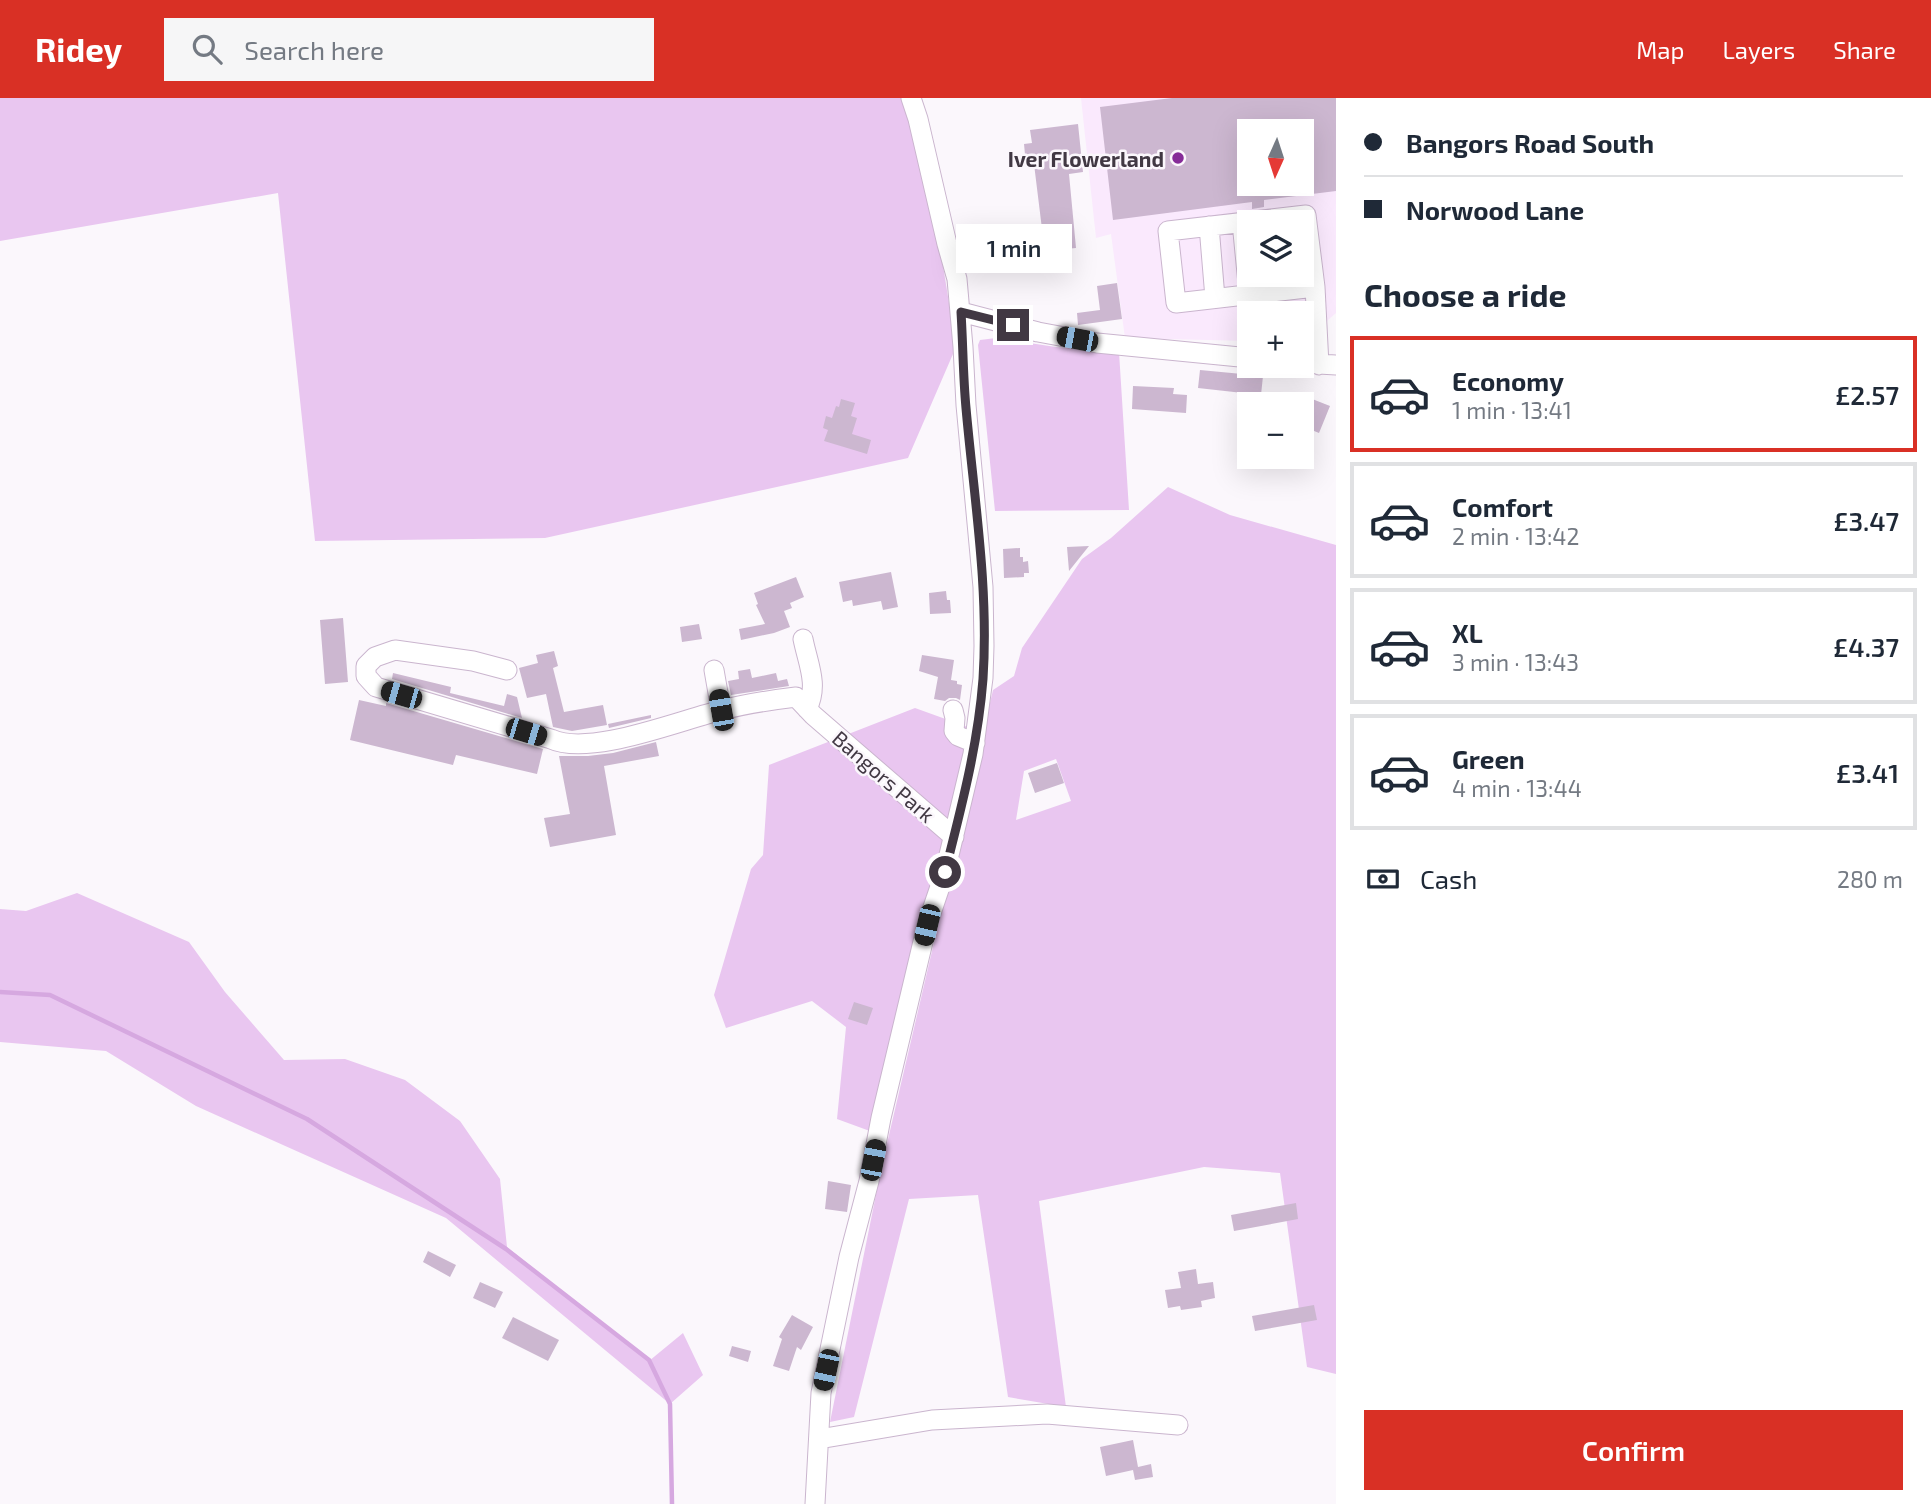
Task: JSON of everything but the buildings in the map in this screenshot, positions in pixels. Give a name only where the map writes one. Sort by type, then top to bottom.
[{"type":"street","points":[[815,1504],[821,1393],[849,1257],[927,925],[954,837],[975,743],[983,678],[983,587],[957,279],[911,98]]},
{"type":"street","points":[[1237,223],[1168,231],[1177,303],[1249,295],[1270,287]]},
{"type":"street","points":[[1209,226],[1215,298]]},
{"type":"street","points":[[1314,279],[1319,364]]},
{"type":"street","points":[[1248,287],[1249,295]]},
{"type":"street","points":[[961,312],[1038,332],[1097,343],[1237,357]]},
{"type":"street","points":[[803,639],[814,686],[810,712]]},
{"type":"street","points":[[507,670],[473,661],[395,650],[375,657],[366,666],[366,676],[376,687],[551,739],[563,745],[603,741],[654,731],[757,702],[796,697],[810,712]]},
{"type":"street","points":[[714,670],[721,710]]},
{"type":"street","points":[[953,710],[954,731],[958,736],[975,743]]},
{"type":"street","name":"Bangors Park","points":[[810,712],[954,837]]},
{"type":"street","points":[[819,1439],[932,1420],[1047,1414],[1178,1425]]},
{"type":"shaded area","points":[[0,98],[911,98],[925,153],[956,347],[908,458],[545,538],[315,541],[278,193],[0,241]]},
{"type":"shaded area","points":[[1081,98],[1336,98],[1336,313],[1314,332],[1314,301],[1237,301],[1237,341],[1125,338],[1111,234],[1096,238]]},
{"type":"shaded area","points":[[996,338],[1056,347],[1119,352],[1129,510],[995,511],[978,345],[980,340]]},
{"type":"shaded area","points":[[1168,487],[1230,515],[1336,545],[1336,1374],[1307,1367],[1280,1173],[1204,1167],[1039,1201],[1066,1407],[1008,1397],[978,1195],[909,1199],[854,1417],[830,1422],[882,1165],[993,690],[1014,676],[1022,648],[1082,559],[1111,538]],"holes":[[[1056,759],[1071,801],[1016,820],[1024,771]]]},
{"type":"shaded area","points":[[915,708],[976,730],[878,1134],[837,1119],[846,1027],[812,1001],[726,1028],[714,995],[751,869],[763,855],[769,765]]},
{"type":"shaded area","points":[[77,893],[189,942],[225,992],[284,1060],[345,1059],[405,1080],[460,1121],[500,1179],[507,1247],[649,1361],[683,1333],[703,1375],[670,1404],[446,1218],[196,1106],[106,1051],[0,1042],[0,909],[26,911]]},
{"type":"waterway","points":[[0,992],[50,995],[307,1119],[506,1249],[649,1360],[670,1404],[672,1504]]},
{"type":"place","name":"Iver Flowerland","points":[[1178,158]]},
{"type":"route","points":[[945,872],[973,754],[983,678],[984,646],[983,587],[966,405],[961,312],[1013,325]]}]
